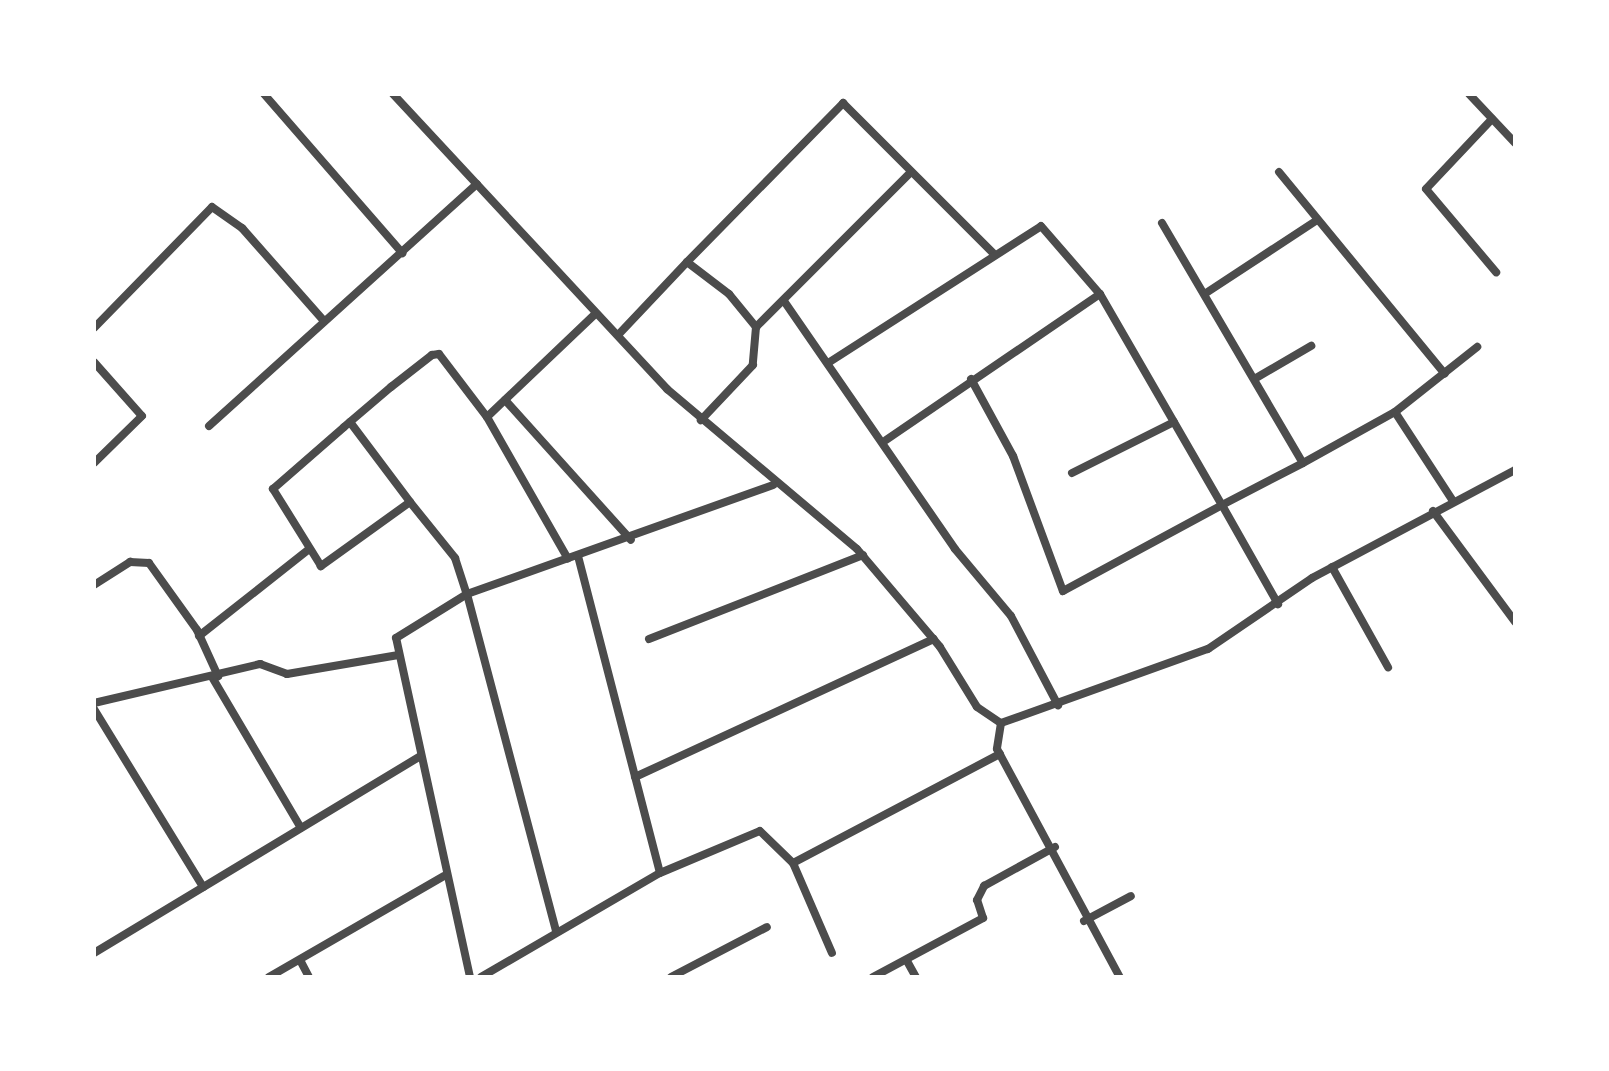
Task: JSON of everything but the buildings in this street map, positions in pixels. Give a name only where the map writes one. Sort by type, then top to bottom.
[{"type":"street","points":[[264,94],[402,253]]},
{"type":"street","points":[[393,94],[595,314],[619,334],[701,420],[773,485],[863,555],[934,639],[977,707],[1001,723]]},
{"type":"street","points":[[1469,94],[1515,143]]},
{"type":"street","points":[[619,334],[843,103],[993,253]]},
{"type":"street","points":[[1492,119],[1426,189],[1496,272]]},
{"type":"street","points":[[701,420],[753,365],[756,327],[911,172]]},
{"type":"street","points":[[1279,172],[1445,374]]},
{"type":"street","points":[[209,426],[477,184]]},
{"type":"street","points":[[94,328],[212,207],[242,228],[323,320]]},
{"type":"street","points":[[1206,293],[1317,220]]},
{"type":"street","points":[[1162,223],[1256,378],[1303,463]]},
{"type":"street","points":[[828,363],[993,253],[1041,226],[1100,294],[1278,604]]},
{"type":"street","points":[[687,262],[756,327]]},
{"type":"street","points":[[886,440],[971,379],[1100,294]]},
{"type":"street","points":[[784,301],[886,440],[955,549],[1011,616],[1058,705]]},
{"type":"street","points":[[487,417],[595,314]]},
{"type":"street","points":[[1256,378],[1311,346]]},
{"type":"street","points":[[971,379],[1013,456],[1063,591],[1395,412],[1477,347]]},
{"type":"street","points":[[410,502],[321,566],[308,550],[273,489],[350,422],[439,354],[487,417],[573,558],[660,873]]},
{"type":"street","points":[[94,362],[142,416],[94,463]]},
{"type":"street","points":[[505,400],[631,540]]},
{"type":"street","points":[[1395,412],[1453,501]]},
{"type":"street","points":[[350,422],[455,558],[556,932]]},
{"type":"street","points":[[1072,473],[1174,422]]},
{"type":"street","points":[[1001,723],[1174,665],[1278,604],[1332,567],[1515,470]]},
{"type":"street","points":[[470,977],[444,876],[396,638],[467,594],[631,540],[773,485]]},
{"type":"street","points":[[1433,511],[1515,622]]},
{"type":"street","points":[[199,636],[308,550]]},
{"type":"street","points":[[649,639],[863,555]]},
{"type":"street","points":[[94,585],[130,562],[149,563],[199,636],[215,677],[301,828]]},
{"type":"street","points":[[1332,567],[1388,667]]},
{"type":"street","points":[[635,777],[934,639]]},
{"type":"street","points":[[203,887],[94,706],[260,664],[287,674],[398,655]]},
{"type":"street","points":[[1001,723],[1000,754],[1055,847],[1084,921],[1120,977]]},
{"type":"street","points":[[793,863],[1000,754]]},
{"type":"street","points":[[95,951],[419,757]]},
{"type":"street","points":[[481,977],[660,873],[760,831],[793,863],[832,953]]},
{"type":"street","points":[[873,977],[983,918],[977,900],[984,886],[1055,847]]},
{"type":"street","points":[[269,977],[444,876]]},
{"type":"street","points":[[1084,921],[1131,896]]},
{"type":"street","points":[[671,977],[767,927]]},
{"type":"street","points":[[300,960],[309,977]]},
{"type":"street","points":[[907,961],[916,977]]}]
